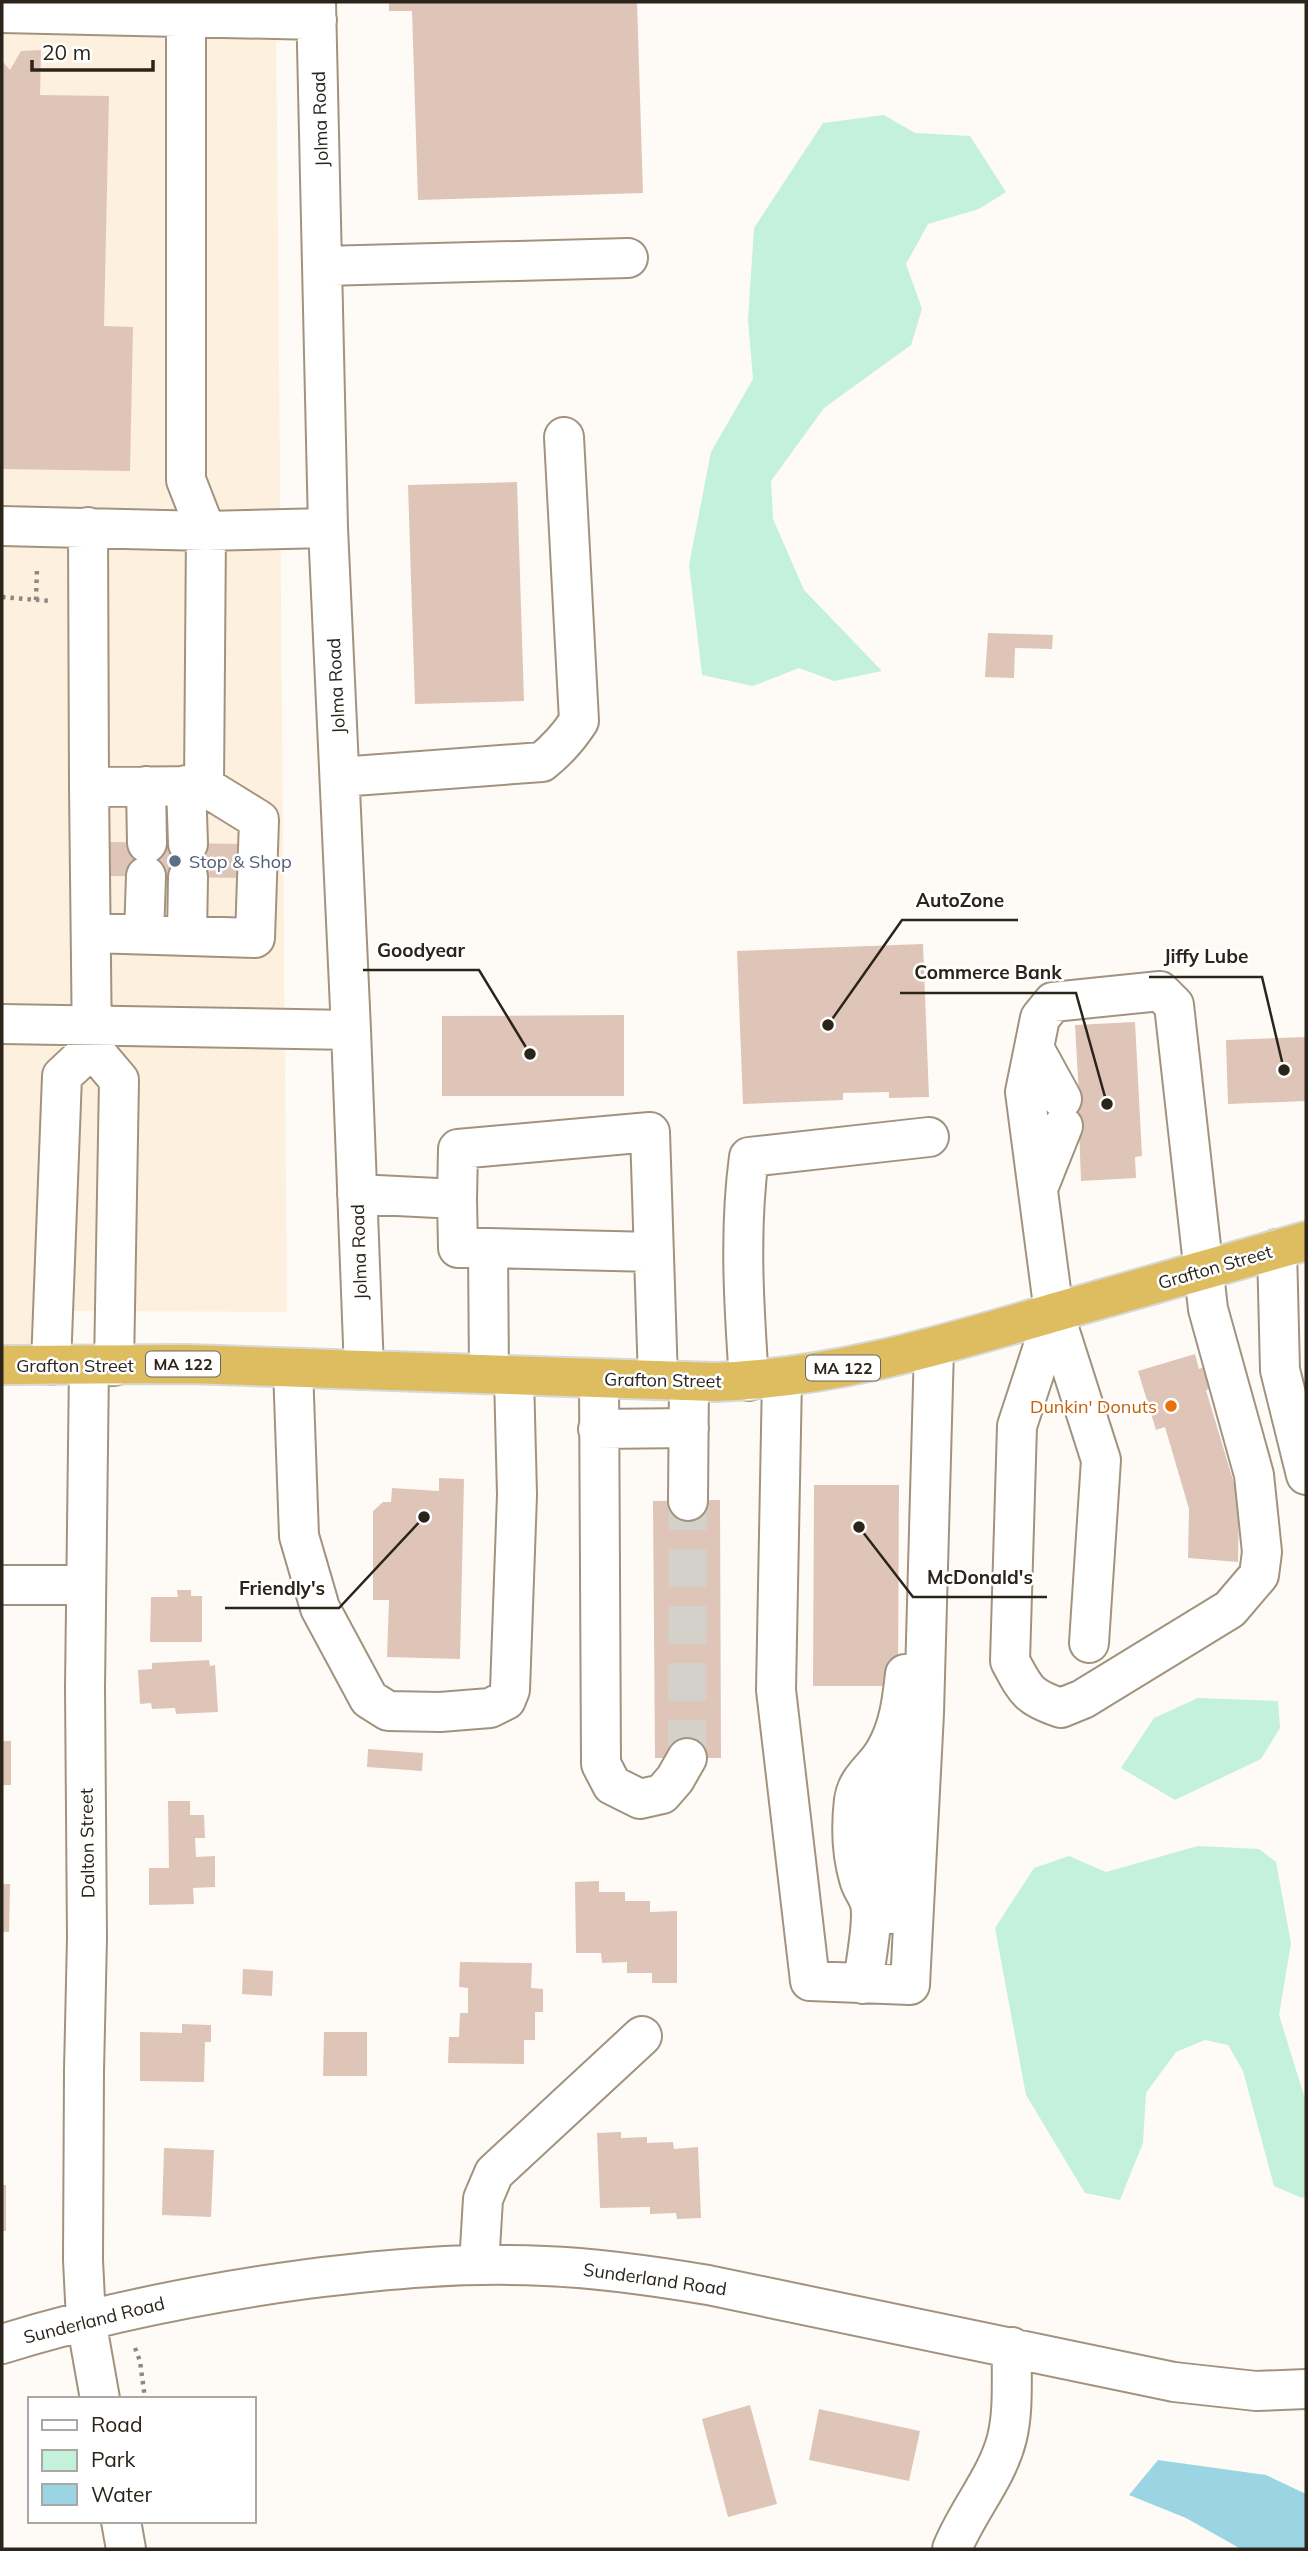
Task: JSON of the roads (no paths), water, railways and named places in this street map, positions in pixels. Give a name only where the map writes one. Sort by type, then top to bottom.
[{"type":"highway","name":"Grafton Street","points":[[2,1365],[187,1364],[599,1379],[766,1380],[856,1366],[934,1348],[1292,1245]]},
{"type":"street","points":[[2,13],[186,17],[316,11]]},
{"type":"street","name":"Jolma Road","points":[[316,11],[328,528],[364,1370]]},
{"type":"street","points":[[186,17],[186,480],[206,531],[195,785],[188,860],[187,935]]},
{"type":"street","points":[[323,267],[628,258]]},
{"type":"street","points":[[340,777],[542,762],[570,735],[579,721],[564,438]]},
{"type":"street","points":[[2,526],[206,531],[328,528]]},
{"type":"street","points":[[51,1365],[62,1076],[92,1037],[88,527]]},
{"type":"street","points":[[89,787],[195,785],[259,820],[255,938],[91,933]]},
{"type":"street","points":[[144,934],[146,786]]},
{"type":"street","points":[[1054,1312],[1017,1426],[1010,1661],[1022,1683],[1036,1700],[1060,1708],[1083,1699],[1230,1609],[1259,1575],[1262,1552],[1254,1475],[1208,1309],[1174,1005],[1160,991],[1053,1002],[1040,1018],[1025,1092],[1054,1312],[1101,1460],[1089,1643]]},
{"type":"street","points":[[2,1024],[92,1037],[351,1030]]},
{"type":"street","name":"Dalton Street","points":[[92,1037],[119,1080],[86,1585],[88,1938],[83,2200],[86,2320],[100,2397]]},
{"type":"street","points":[[1034,1048],[1063,1112],[1038,1189]]},
{"type":"street","points":[[654,1252],[458,1248],[458,1149],[650,1132],[654,1252],[673,1381],[689,1429],[688,1501]]},
{"type":"street","points":[[929,1137],[749,1157],[743,1212],[744,1297],[766,1380],[776,1690],[810,1982],[910,1985],[923,1713],[934,1348]]},
{"type":"street","points":[[357,1194],[457,1199]]},
{"type":"street","points":[[1292,1245],[1280,1370],[1306,1475]]},
{"type":"street","points":[[293,1368],[299,1536],[320,1608],[369,1699],[388,1711],[440,1712],[490,1708],[506,1700],[510,1690],[517,1495],[488,1248]]},
{"type":"street","points":[[599,1379],[601,1764],[612,1785],[640,1799],[662,1794],[675,1779],[687,1758]]},
{"type":"street","points":[[598,1429],[689,1429]]},
{"type":"street","points":[[871,1984],[870,1904],[859,1882],[853,1855],[854,1798],[861,1780],[873,1768],[890,1741],[901,1710],[906,1656],[907,1503],[932,1466]]},
{"type":"street","points":[[2,1586],[86,1585]]},
{"type":"street","points":[[479,2265],[483,2199],[494,2173],[642,2036]]},
{"type":"street","name":"Sunderland Road","points":[[2,2344],[86,2320],[166,2302],[288,2282],[424,2267],[545,2266],[650,2275],[708,2285],[1174,2382],[1256,2391],[1306,2389]]},
{"type":"street","points":[[952,2549],[992,2475],[1007,2440],[1011,2409],[1012,2347]]},
{"type":"street","points":[[121,2523],[126,2549]]},
{"type":"water","points":[[1158,2460],[1266,2475],[1306,2494],[1306,2549],[1241,2549],[1186,2518],[1129,2495]]},
{"type":"tunnel","points":[[687,1758],[688,1501]]},
{"type":"place","name":"Stop & Shop","points":[[175,861]]},
{"type":"place","name":"AutoZone","points":[[828,1025]]},
{"type":"place","name":"Goodyear","points":[[530,1054]]},
{"type":"place","name":"Jiffy Lube","points":[[1284,1070]]},
{"type":"place","name":"Commerce Bank","points":[[1107,1104]]},
{"type":"place","name":"Dunkin' Donuts","points":[[1171,1406]]},
{"type":"place","name":"Friendly's","points":[[424,1517]]},
{"type":"place","name":"McDonald's","points":[[859,1527]]}]
